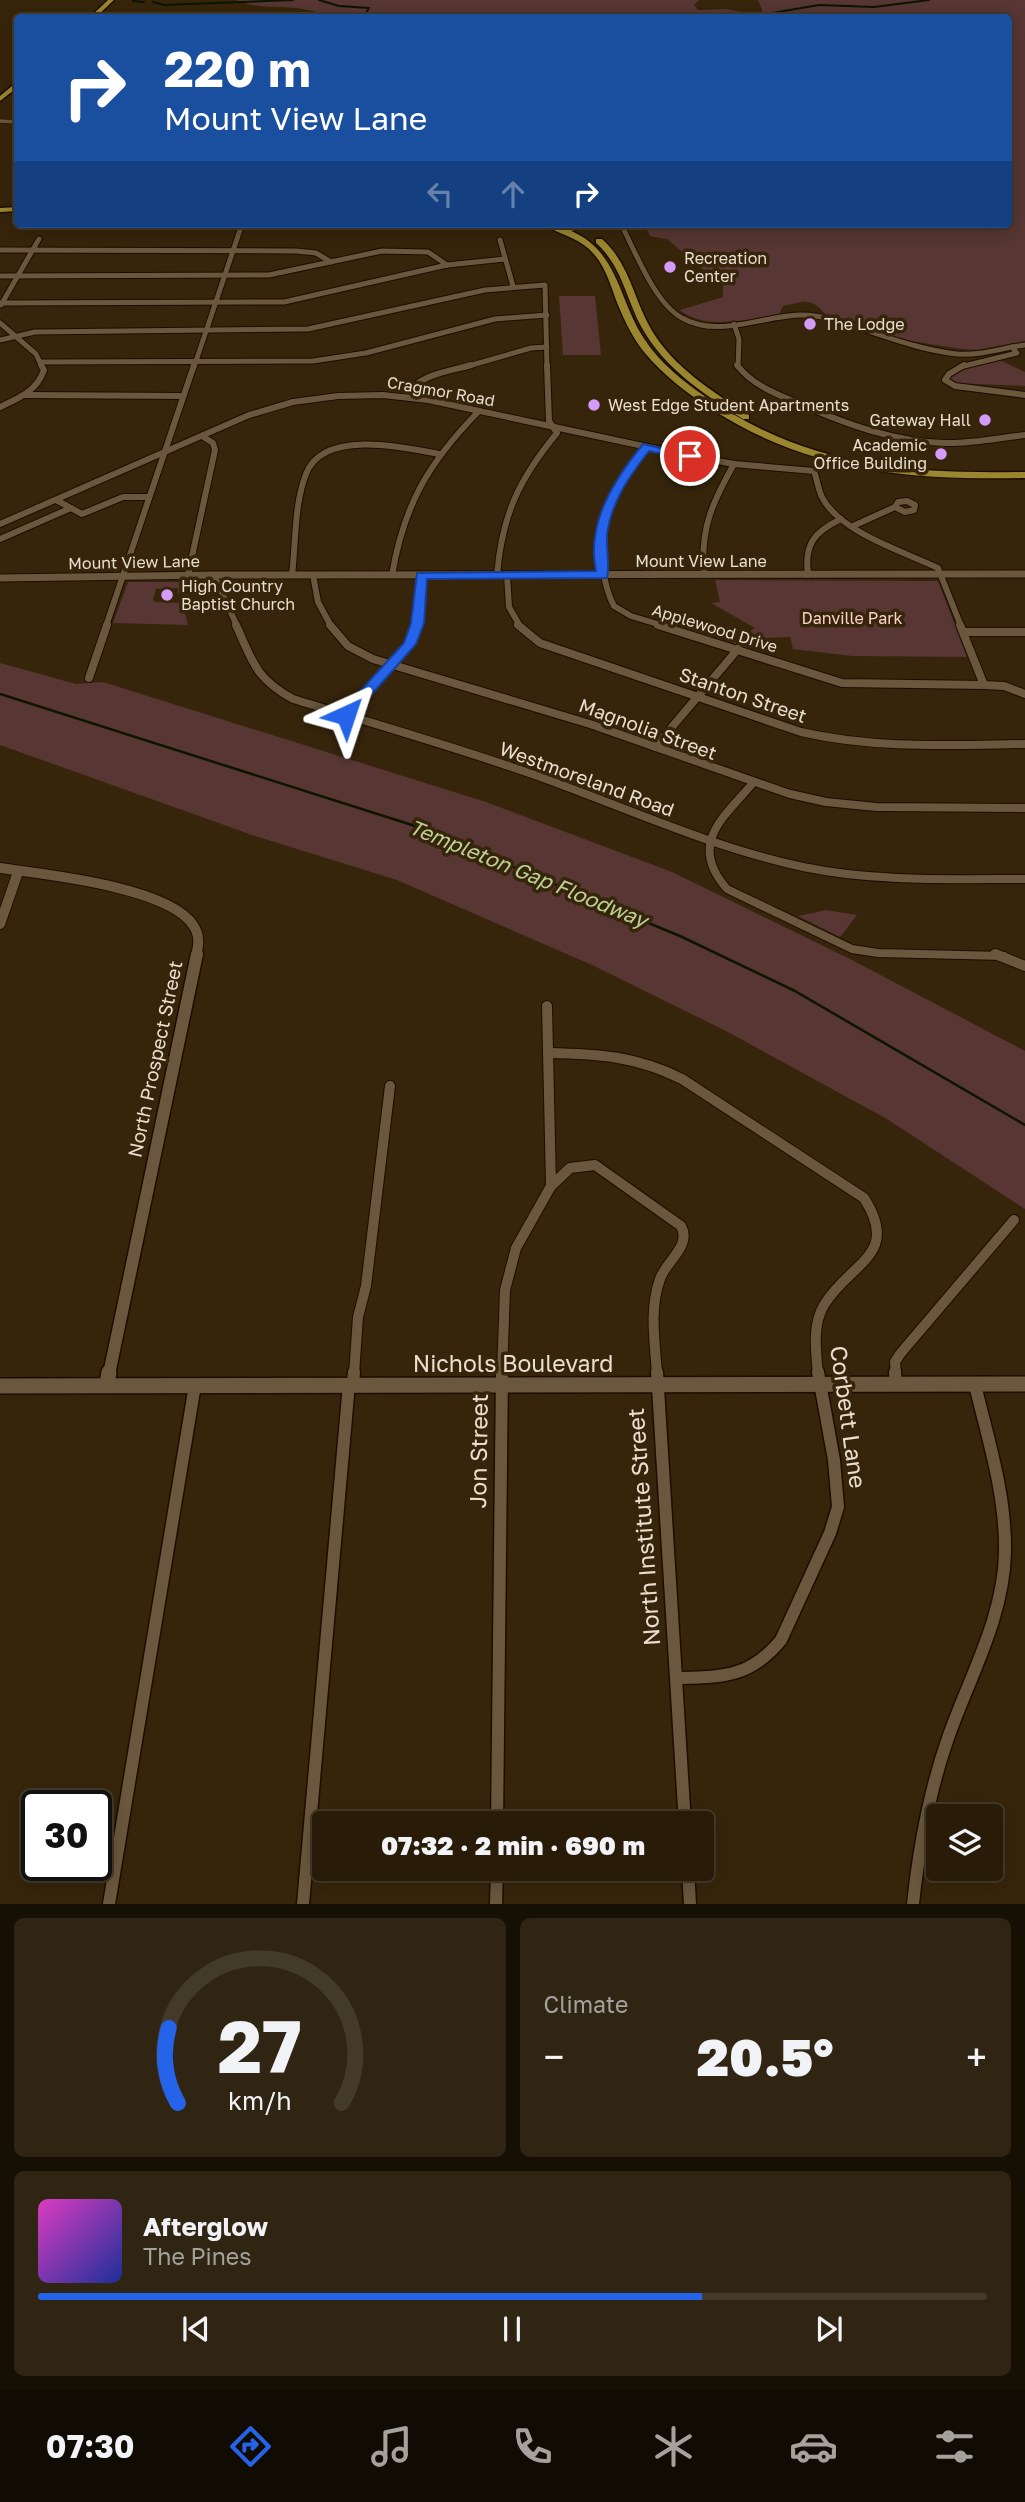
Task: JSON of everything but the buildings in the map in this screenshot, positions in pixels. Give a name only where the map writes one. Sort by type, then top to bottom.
[{"type":"main road","points":[[95,14],[111,0]]},
{"type":"main road","points":[[0,99],[14,87]]},
{"type":"main road","points":[[0,109],[14,97]]},
{"type":"main road","points":[[568,228],[602,243],[616,257],[644,324],[668,357],[709,392],[759,425],[813,448],[887,464],[953,469],[1025,467]]},
{"type":"main road","points":[[568,228],[604,258],[631,325],[655,359],[677,379],[742,426],[807,454],[866,468],[941,477],[1025,475]]},
{"type":"street","points":[[89,678],[241,228]]},
{"type":"street","points":[[624,228],[652,282],[677,315],[696,323],[734,324],[793,315],[819,316],[890,338],[958,353],[981,353],[1025,345]]},
{"type":"street","points":[[1,304],[39,239]]},
{"type":"street","points":[[500,240],[513,286]]},
{"type":"street","points":[[0,250],[310,252],[331,262]]},
{"type":"street","points":[[0,276],[269,275],[375,251],[416,251],[433,254],[447,265]]},
{"type":"street","points":[[1,304],[294,301],[447,265],[505,259]]},
{"type":"street","points":[[0,340],[36,332],[308,330],[347,323],[472,291],[545,285],[550,421],[557,433],[524,474],[509,505],[499,542],[496,575]]},
{"type":"street","points":[[0,323],[42,362],[195,362],[329,359],[366,353],[495,319],[547,315]]},
{"type":"street","points":[[734,324],[739,339],[736,362],[746,377],[762,387],[860,428],[891,437],[934,443],[984,441],[1025,433]]},
{"type":"street","points":[[405,396],[416,381],[531,348],[547,347]]},
{"type":"street","points":[[1012,347],[1017,353],[960,366],[949,372],[945,380],[955,386],[1025,395]]},
{"type":"street","points":[[0,407],[24,395],[42,378],[42,362]]},
{"type":"street","points":[[465,366],[474,373]]},
{"type":"street","name":"Cragmor Road","points":[[0,524],[267,408],[308,398],[369,394],[405,396],[734,464],[814,471],[822,498],[841,519]]},
{"type":"street","points":[[24,395],[183,396]]},
{"type":"street","points":[[392,575],[395,548],[406,511],[423,476],[439,454],[479,411]]},
{"type":"street","points":[[188,575],[215,450],[213,443],[202,436]]},
{"type":"street","points":[[292,575],[305,478],[313,462],[342,448],[372,444],[439,454]]},
{"type":"street","name":"Applewood Drive","points":[[647,447],[617,486],[605,516],[600,546],[610,603],[621,612],[852,685],[984,685],[1003,686],[1025,694]]},
{"type":"street","points":[[704,575],[701,544],[705,520],[716,494],[734,464]]},
{"type":"street","points":[[56,500],[82,514],[123,497],[149,497]]},
{"type":"street","points":[[853,526],[895,507]]},
{"type":"street","points":[[0,539],[71,508]]},
{"type":"street","points":[[808,575],[805,553],[809,540],[822,528],[841,519],[911,557],[938,568],[984,685]]},
{"type":"street","points":[[908,575],[917,566],[911,557]]},
{"type":"street","name":"Mount View Lane","points":[[0,578],[188,575],[1025,574]]},
{"type":"street","name":"Westmoreland Road","points":[[214,575],[258,673],[266,683],[293,699],[528,772],[710,841],[764,858],[846,874],[912,879],[1025,879]]},
{"type":"street","name":"Magnolia Street","points":[[313,575],[314,591],[338,636],[361,654],[496,694],[655,747],[752,783],[790,794],[849,805],[1025,808]]},
{"type":"street","points":[[346,715],[410,644],[416,630],[421,575]]},
{"type":"street","name":"Stanton Street","points":[[507,575],[507,604],[510,613],[521,629],[540,643],[802,732],[841,741],[870,743],[1025,744]]},
{"type":"street","points":[[965,632],[1025,632]]},
{"type":"street","points":[[655,747],[738,649]]},
{"type":"street","points":[[752,783],[710,834],[707,855],[710,870],[727,889],[852,949],[878,953],[995,954],[1025,966]]},
{"type":"street","name":"North Prospect Street","points":[[0,867],[19,872],[75,877],[120,887],[184,915],[198,933],[199,943],[107,1384]]},
{"type":"street","points":[[0,924],[19,872]]},
{"type":"street","points":[[547,1006],[551,1186]]},
{"type":"street","name":"Corbett Lane","points":[[548,1053],[604,1054],[644,1062],[682,1079],[864,1198],[874,1209],[879,1222],[880,1237],[875,1249],[832,1294],[818,1318],[816,1350],[838,1488],[836,1520],[781,1640],[768,1658],[748,1671],[721,1678],[676,1678]]},
{"type":"street","points":[[303,1903],[358,1317],[366,1286],[390,1086]]},
{"type":"street","name":"North Institute Street","points":[[551,1186],[570,1168],[595,1166],[681,1226],[685,1233],[684,1242],[663,1272],[656,1294],[653,1327],[684,1811]]},
{"type":"street","name":"Jon Street","points":[[497,1811],[503,1318],[510,1269],[526,1226],[551,1186]]},
{"type":"street","points":[[896,1385],[895,1362],[900,1354],[1014,1220]]},
{"type":"street","name":"Nichols Boulevard","points":[[0,1386],[1025,1384]]},
{"type":"street","points":[[109,1903],[195,1385]]},
{"type":"street","points":[[913,1903],[927,1811],[946,1743],[992,1621],[1005,1555],[1001,1502],[975,1385]]},
{"type":"street","points":[[496,1903],[497,1881]]},
{"type":"street","points":[[689,1881],[690,1903]]},
{"type":"green space","points":[[237,0],[699,0],[694,5],[698,10],[727,9],[749,14],[319,14],[306,9],[247,4]]},
{"type":"green space","points":[[758,0],[1025,0],[1025,341],[977,350],[905,340],[826,315],[815,305],[806,302],[783,306],[779,315],[728,322],[702,320],[680,310],[723,297],[723,286],[667,239],[650,236],[648,228],[1012,228],[1012,14],[764,14]]},
{"type":"green space","points":[[559,296],[595,296],[601,355],[563,355]]},
{"type":"green space","points":[[998,359],[1025,372],[1025,386],[954,383],[949,379],[960,369]]},
{"type":"green space","name":"Danville Park","points":[[715,580],[938,581],[967,657],[852,656],[793,649],[790,637],[765,638],[750,649],[731,643],[755,628],[711,603],[720,602]]},
{"type":"green space","points":[[128,582],[209,582],[212,588],[178,593],[178,588],[156,589],[153,599],[155,602],[182,603],[188,625],[113,623]]},
{"type":"green space","points":[[0,663],[76,684],[103,682],[486,802],[672,872],[852,960],[1025,1051],[1025,1209],[887,1119],[726,1031],[592,965],[397,880],[255,836],[0,745]]},
{"type":"green space","points":[[826,910],[857,915],[840,937],[798,916]]},
{"type":"waterway","points":[[153,2],[164,5],[293,0]]},
{"type":"waterway","points":[[319,0],[339,6],[369,8],[365,14]]},
{"type":"waterway","points":[[772,14],[819,5],[874,7],[929,0]]},
{"type":"waterway","points":[[133,1],[144,2]]},
{"type":"waterway","name":"Templeton Gap Floodway","points":[[0,694],[412,825],[680,936],[795,991],[1025,1125]]},
{"type":"place","name":"Recreation Center","points":[[670,267]]},
{"type":"place","name":"The Lodge","points":[[810,324]]},
{"type":"place","name":"West Edge Student Apartments","points":[[594,405]]},
{"type":"place","name":"Gateway Hall","points":[[985,420]]},
{"type":"place","name":"Academic Office Building","points":[[941,454]]},
{"type":"place","name":"High Country Baptist Church","points":[[167,595]]},
{"type":"route","points":[[346,715],[410,644],[416,630],[421,575],[603,575],[601,533],[611,499],[624,475],[647,447],[690,456]]}]
